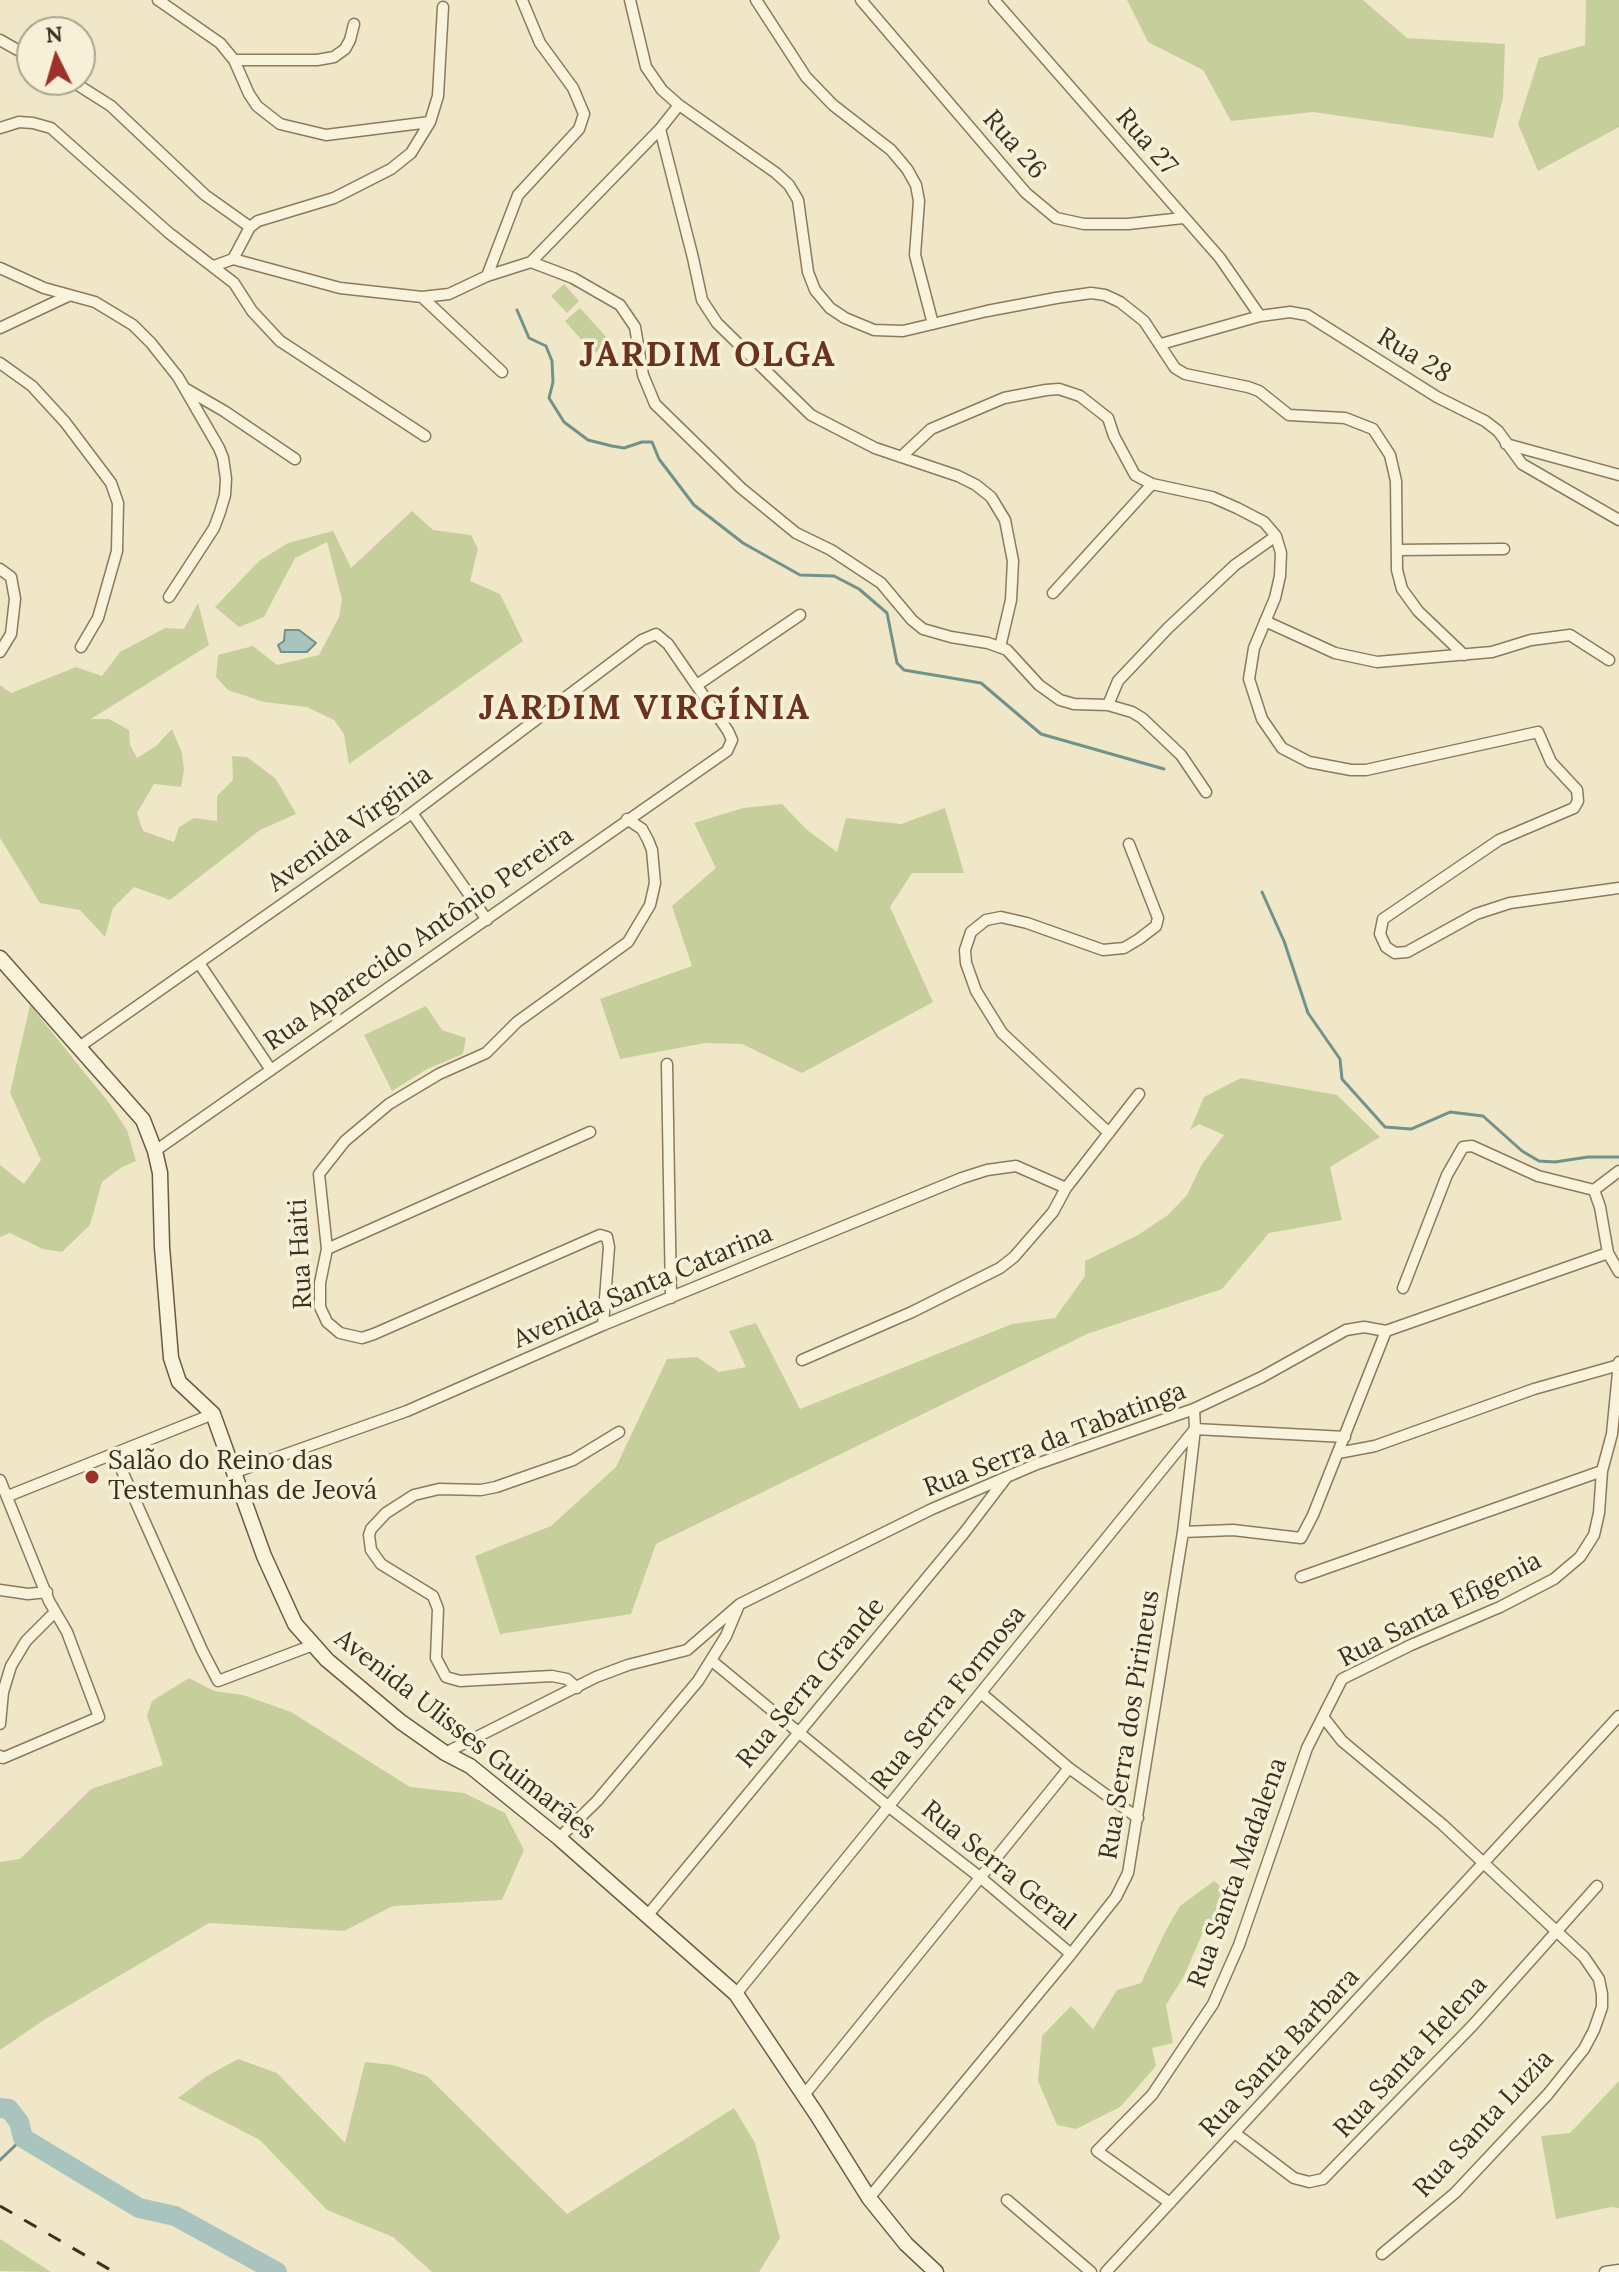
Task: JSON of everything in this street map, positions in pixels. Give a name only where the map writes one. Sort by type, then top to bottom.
[{"type":"main road","name":"Avenida Ulisses Guimarães","points":[[0,958],[143,1120],[160,1173],[171,1358],[179,1382],[213,1414],[264,1556],[295,1624],[327,1660],[401,1722],[445,1753],[470,1766],[559,1838],[736,1994],[869,2198],[906,2244],[936,2272]]},
{"type":"street","points":[[158,0],[207,33],[234,60],[257,106],[280,124],[326,135],[430,122]]},
{"type":"street","points":[[487,276],[518,195],[579,129],[584,114],[573,88],[540,43],[522,0]]},
{"type":"street","points":[[630,0],[646,67],[662,90],[789,185],[798,200],[808,272],[815,290],[830,308],[845,318],[874,330],[903,331],[987,311],[1091,293],[1105,295],[1120,302],[1144,321],[1175,368],[1185,374],[1259,391],[1289,415],[1345,418],[1373,429],[1387,448],[1393,469],[1397,502],[1398,579],[1409,601],[1464,655]]},
{"type":"street","points":[[756,0],[806,77],[833,105],[891,150],[916,185],[919,201],[915,255],[933,324]]},
{"type":"street","name":"Rua 26","points":[[861,0],[1026,193],[1056,218],[1084,224],[1128,224],[1183,218]]},
{"type":"street","name":"Rua 27","points":[[994,0],[1220,258],[1260,316]]},
{"type":"street","points":[[214,266],[233,259],[250,227],[267,217],[334,198],[391,169],[411,153],[430,122],[438,96],[443,7]]},
{"type":"street","points":[[234,60],[317,60],[334,57],[345,49],[354,24]]},
{"type":"street","points":[[95,96],[111,106],[205,195],[250,227]]},
{"type":"street","points":[[233,259],[249,266],[340,288],[422,297],[449,294],[487,276],[531,262],[660,129],[679,105]]},
{"type":"street","points":[[0,128],[19,122],[51,128],[169,233],[234,283],[252,311],[280,341],[425,436]]},
{"type":"street","points":[[660,129],[702,300],[709,314],[811,415],[858,441],[958,476],[991,497],[1005,520],[1012,545],[1013,580],[1000,647]]},
{"type":"street","points":[[531,262],[573,278],[620,305],[635,327],[643,375],[655,404],[741,488],[796,533],[831,550],[881,583],[923,629],[1000,647],[1014,656],[1050,695],[1074,704],[1108,705],[1132,712],[1154,728],[1181,755],[1206,792]]},
{"type":"street","points":[[0,268],[68,296],[95,302],[133,325],[186,389],[223,458],[225,495],[214,528],[169,597]]},
{"type":"street","points":[[0,328],[68,296]]},
{"type":"street","points":[[422,297],[502,372]]},
{"type":"street","name":"Rua 28","points":[[1161,344],[1260,316],[1290,312],[1307,315],[1437,397],[1485,421],[1498,431],[1530,470],[1619,520]]},
{"type":"street","points":[[0,363],[32,386],[58,414],[111,483],[118,503],[119,535],[114,564],[98,618],[81,647]]},
{"type":"street","points":[[186,389],[295,459]]},
{"type":"street","points":[[901,457],[915,442],[945,421],[1004,398],[1059,389],[1080,396],[1108,418],[1135,475],[1152,484],[1212,497],[1264,522],[1276,536],[1281,553],[1280,576],[1254,648],[1249,679],[1262,719],[1282,748],[1322,766],[1366,770],[1538,732],[1551,762],[1577,790],[1578,801],[1574,808],[1499,840],[1383,919],[1380,934],[1386,947],[1395,953],[1407,952],[1476,914],[1510,903],[1619,888]]},
{"type":"street","points":[[1506,444],[1619,475]]},
{"type":"street","points":[[1053,593],[1152,484]]},
{"type":"street","points":[[1108,705],[1118,681],[1168,628],[1235,565],[1276,536]]},
{"type":"street","points":[[1397,550],[1504,549]]},
{"type":"street","points":[[0,569],[11,577],[15,599],[11,634],[0,652]]},
{"type":"street","points":[[697,685],[800,615]]},
{"type":"street","points":[[1265,621],[1335,653],[1362,659],[1392,662],[1492,652],[1531,640],[1570,635],[1609,660]]},
{"type":"street","name":"Avenida Virginia","points":[[79,1047],[412,813],[642,640],[653,634],[660,636],[697,685]]},
{"type":"street","name":"Rua Aparecido Antônio Pereira","points":[[155,1151],[727,751],[732,740],[697,685]]},
{"type":"street","points":[[412,813],[487,920]]},
{"type":"street","name":"Rua Haiti","points":[[603,1325],[609,1247],[605,1236],[595,1235],[362,1338],[340,1333],[324,1316],[319,1293],[327,1249],[319,1174],[345,1141],[406,1092],[486,1053],[517,1022],[628,942],[650,905],[655,883],[648,840],[642,829],[627,819]]},
{"type":"street","points":[[1109,1133],[1002,1033],[976,991],[966,963],[965,950],[971,932],[986,920],[1001,917],[1103,950],[1124,948],[1139,939],[1156,926],[1158,918],[1129,844]]},
{"type":"street","points":[[199,963],[271,1070]]},
{"type":"street","points":[[667,1064],[671,1298]]},
{"type":"street","points":[[802,1360],[936,1301],[1000,1268],[1014,1257],[1053,1212],[1066,1188],[1139,1094]]},
{"type":"street","points":[[327,1249],[590,1132]]},
{"type":"street","points":[[1403,1288],[1452,1163],[1463,1147],[1472,1146],[1538,1176],[1594,1190]]},
{"type":"street","name":"Avenida Santa Catarina","points":[[236,1472],[407,1411],[603,1325],[987,1170],[1016,1166],[1066,1188]]},
{"type":"street","points":[[1594,1190],[1619,1171]]},
{"type":"street","points":[[1594,1190],[1608,1253],[1619,1272]]},
{"type":"street","points":[[1183,1532],[1233,1530],[1301,1538],[1386,1331],[1608,1253]]},
{"type":"street","name":"Rua Serra da Tabatinga","points":[[445,1753],[620,1668],[687,1650],[740,1604],[932,1509],[1007,1477],[1194,1409],[1262,1377],[1346,1330],[1364,1327],[1386,1331]]},
{"type":"street","points":[[1338,1453],[1375,1446],[1534,1389],[1619,1364]]},
{"type":"street","name":"Rua Santa Efigenia","points":[[1324,1718],[1342,1679],[1554,1579],[1588,1547],[1599,1513],[1602,1471],[1612,1434],[1619,1364]]},
{"type":"street","name":"Rua Serra dos Pirineus","points":[[869,2198],[1123,1887],[1138,1818],[1183,1532],[1195,1429],[1194,1409]]},
{"type":"street","points":[[8,1496],[213,1414]]},
{"type":"street","points":[[1195,1429],[1345,1437]]},
{"type":"street","name":"Rua Serra Formosa","points":[[736,1994],[1195,1429]]},
{"type":"street","points":[[577,1688],[567,1679],[552,1676],[460,1681],[446,1677],[436,1658],[438,1609],[433,1596],[381,1564],[371,1550],[369,1535],[386,1513],[414,1495],[439,1489],[496,1487],[586,1454],[619,1432]]},
{"type":"street","points":[[114,1453],[218,1681],[313,1645]]},
{"type":"street","points":[[1301,1577],[1602,1471]]},
{"type":"street","name":"Rua Serra Grande","points":[[647,1916],[1007,1477]]},
{"type":"street","points":[[0,1480],[55,1612],[67,1632],[99,1717],[3,1758],[0,1756]]},
{"type":"street","points":[[0,1590],[28,1594],[47,1592]]},
{"type":"street","points":[[559,1838],[597,1801],[712,1661],[740,1604]]},
{"type":"street","points":[[0,1724],[3,1692],[11,1666],[21,1647],[55,1612]]},
{"type":"street","name":"Rua Serra Geral","points":[[712,1661],[1071,1954]]},
{"type":"street","points":[[981,1693],[1069,1768],[1138,1818]]},
{"type":"street","name":"Rua Santa Barbara","points":[[1106,2272],[1619,1716]]},
{"type":"street","name":"Rua Santa Luzia","points":[[1324,1718],[1342,1741],[1484,1862],[1558,1931],[1592,1965],[1599,1979],[1602,2007],[1584,2049],[1548,2094],[1455,2193],[1382,2254]]},
{"type":"street","name":"Rua Santa Madalena","points":[[1170,2203],[1097,2151],[1152,2095],[1213,2004],[1239,1945],[1307,1748],[1324,1718]]},
{"type":"street","points":[[804,2095],[1069,1768]]},
{"type":"street","name":"Rua Santa Helena","points":[[1236,2134],[1294,2178],[1309,2182],[1323,2179],[1473,2025],[1597,1886]]},
{"type":"street","points":[[1007,2200],[1091,2272]]},
{"type":"street","points":[[1605,2272],[1619,2270]]},
{"type":"green space","points":[[1127,0],[1363,0],[1407,38],[1505,44],[1503,98],[1493,138],[1313,112],[1231,121],[1203,70],[1148,42]]},
{"type":"green space","points":[[1586,0],[1619,0],[1619,127],[1538,171],[1518,124],[1539,58],[1585,45]]},
{"type":"green space","points":[[564,284],[579,301],[567,313],[551,296]]},
{"type":"green space","points":[[580,308],[609,340],[594,354],[565,321]]},
{"type":"green space","points":[[412,511],[433,530],[471,535],[478,549],[470,581],[500,594],[523,641],[349,764],[344,734],[334,720],[307,707],[264,702],[228,690],[216,677],[218,655],[253,646],[277,665],[319,655],[339,617],[342,599],[327,542],[295,558],[264,617],[239,627],[215,607],[259,561],[288,543],[333,531],[351,568]]},
{"type":"green space","points":[[198,603],[209,645],[91,719],[109,719],[129,730],[130,745],[137,758],[156,746],[172,729],[182,753],[184,770],[181,787],[154,784],[137,813],[143,831],[174,842],[179,827],[194,818],[217,821],[217,796],[233,780],[232,756],[247,757],[276,779],[296,814],[260,830],[170,900],[134,887],[113,908],[105,937],[80,910],[40,903],[0,838],[0,685],[11,693],[76,667],[102,676],[120,652],[165,628],[184,629]]},
{"type":"green space","points":[[782,804],[807,830],[837,852],[846,818],[901,824],[945,808],[964,873],[912,873],[890,907],[933,1002],[802,1073],[742,1044],[705,1043],[620,1059],[600,999],[692,966],[672,906],[716,868],[694,823],[743,808]]},
{"type":"green space","points":[[30,1005],[109,1103],[127,1130],[136,1161],[102,1182],[90,1225],[62,1252],[43,1249],[10,1233],[0,1237],[0,1165],[24,1184],[41,1160],[10,1093]]},
{"type":"green space","points":[[426,1006],[442,1030],[466,1038],[463,1054],[427,1069],[392,1091],[364,1035]]},
{"type":"green space","points":[[1241,1078],[1337,1095],[1380,1137],[1330,1167],[1342,1220],[1269,1233],[1222,1289],[1087,1334],[656,1544],[631,1614],[500,1634],[475,1556],[551,1526],[616,1467],[667,1359],[697,1357],[719,1372],[746,1367],[729,1331],[756,1323],[800,1409],[1012,1324],[1055,1318],[1085,1276],[1085,1261],[1138,1235],[1168,1215],[1187,1195],[1202,1164],[1224,1135],[1199,1124],[1190,1130],[1204,1097]]},
{"type":"green space","points":[[189,1678],[214,1691],[243,1695],[291,1712],[410,1787],[464,1793],[505,1813],[524,1850],[502,1900],[393,1906],[344,1931],[209,1923],[44,2020],[0,2050],[0,1862],[20,1859],[91,1789],[163,1765],[147,1716],[152,1701]]},
{"type":"green space","points":[[1214,1881],[1239,1901],[1204,1930],[1184,1976],[1166,2005],[1173,2043],[1152,2048],[1156,2066],[1120,2107],[1076,2129],[1057,2125],[1038,2081],[1042,2036],[1071,2006],[1093,2029],[1117,1990],[1141,1983],[1180,1906]]},
{"type":"green space","points":[[238,2059],[277,2073],[345,2143],[365,2062],[393,2065],[427,2076],[567,2214],[734,2108],[755,2143],[780,2238],[759,2272],[432,2272],[393,2237],[327,2210],[260,2140],[178,2098],[207,2076]]},
{"type":"green space","points":[[1619,2081],[1619,2208],[1556,2219],[1541,2136],[1570,2133]]},
{"type":"green space","points":[[0,2239],[51,2272],[0,2271]]},
{"type":"water","points":[[285,630],[299,630],[316,643],[307,652],[281,652],[278,645],[284,641]]},
{"type":"waterway","points":[[517,310],[529,338],[546,346],[552,361],[553,382],[549,398],[564,422],[588,440],[612,446],[624,448],[652,442],[659,459],[694,505],[743,543],[800,575],[834,576],[859,589],[887,613],[897,663],[904,670],[981,683],[1041,734],[1164,769]]},
{"type":"waterway","points":[[1262,892],[1284,941],[1308,1013],[1340,1059],[1342,1079],[1385,1127],[1411,1129],[1450,1112],[1483,1116],[1522,1151],[1539,1161],[1619,1157]]},
{"type":"waterway","points":[[0,2108],[9,2109],[19,2122],[23,2138],[139,2208],[175,2216],[277,2272]]},
{"type":"waterway","points":[[0,2160],[23,2138]]},
{"type":"railway","points":[[0,2206],[114,2272]]},
{"type":"place","name":"Salão do Reino das Testemunhas de Jeová","points":[[92,1477]]},
{"type":"district","name":"JARDIM OLGA","points":[[708,356]]},
{"type":"district","name":"JARDIM VIRGÍNIA","points":[[645,709]]}]
